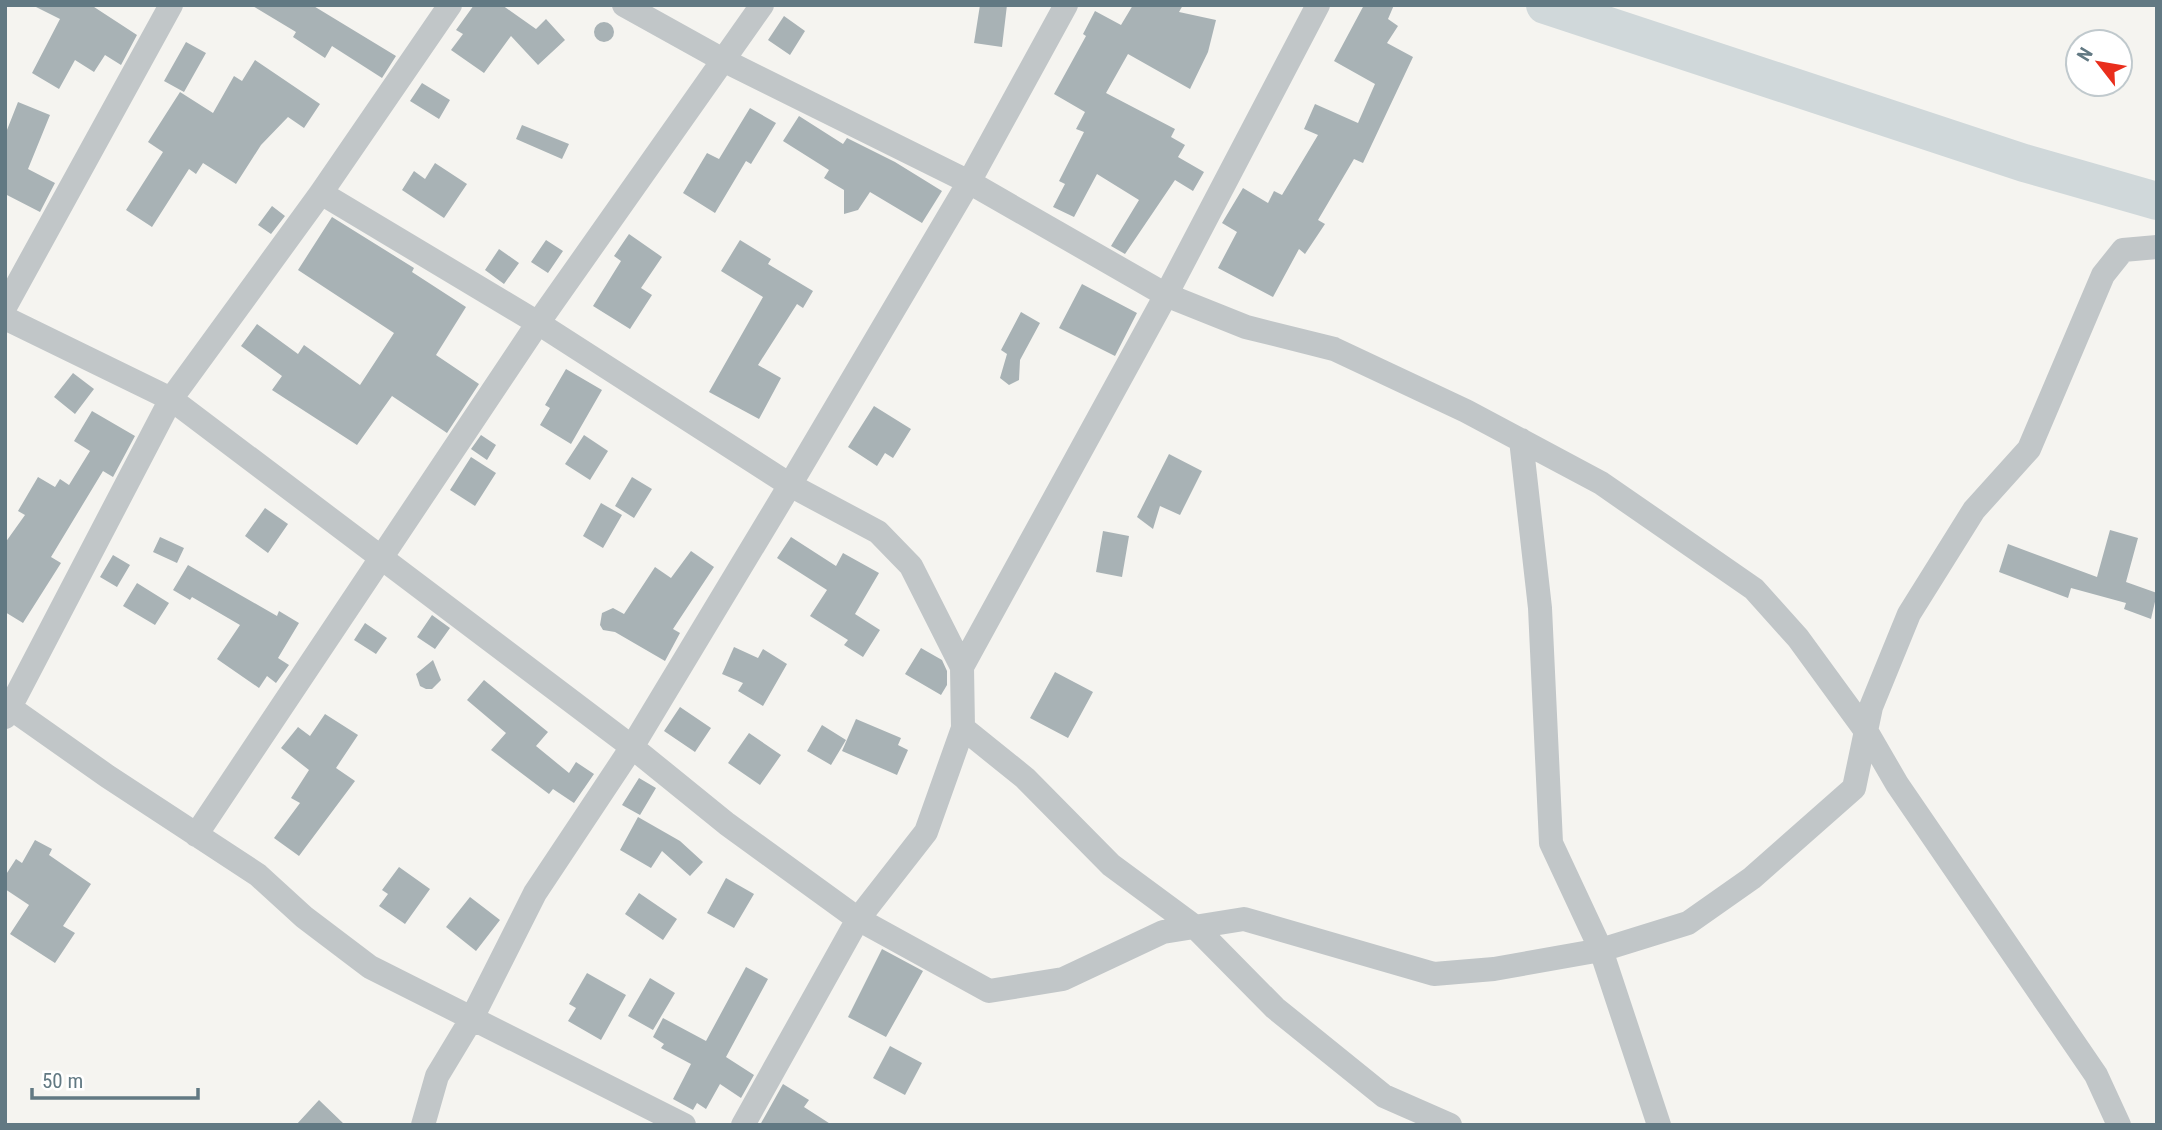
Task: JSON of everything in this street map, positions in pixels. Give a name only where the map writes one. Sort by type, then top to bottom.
[{"type":"main road","points":[[1545,5],[2024,163],[2157,201]]},
{"type":"street","points":[[5,307],[171,5]]},
{"type":"street","points":[[450,5],[321,192],[171,399],[7,709],[258,875],[304,917],[369,967],[684,1125]]},
{"type":"street","points":[[624,5],[723,60],[969,182],[1166,295],[1246,327],[1334,349],[1521,440],[1601,483],[1754,589],[1798,638],[1868,734],[1912,806],[2096,1075],[2119,1125]]},
{"type":"street","points":[[197,835],[538,323],[762,5]]},
{"type":"street","points":[[423,1125],[437,1076],[472,1018],[535,893],[632,747],[790,485],[969,182],[1066,5]]},
{"type":"street","points":[[962,667],[1166,295],[1318,5]]},
{"type":"street","points":[[321,192],[538,323],[790,485],[878,532],[911,566],[962,667],[963,728],[926,832],[858,919],[743,1125]]},
{"type":"street","points":[[5,317],[171,399],[632,747],[727,824],[858,919],[989,991],[1063,979],[1163,932],[1244,919],[1434,974],[1494,969],[1601,950],[1689,923],[1752,878],[1854,788],[1868,734],[1871,707],[1909,614],[1974,510],[2029,449],[2104,275],[2123,250],[2157,247]]},
{"type":"street","points":[[1521,440],[1539,608],[1552,843],[1601,950],[1659,1125]]},
{"type":"street","points":[[963,728],[1025,778],[1111,865],[1195,927],[1275,1008],[1384,1096],[1450,1125]]},
{"type":"building","points":[[32,5],[91,5],[137,35],[121,65],[105,55],[94,72],[75,60],[59,89],[32,73],[60,19]]},
{"type":"building","points":[[251,5],[312,5],[396,56],[382,78],[332,46],[325,58],[293,37],[296,32]]},
{"type":"building","points":[[474,5],[502,5],[536,29],[546,19],[565,40],[538,65],[511,36],[484,73],[451,50],[463,34],[456,30]]},
{"type":"building","points":[[980,5],[1007,5],[1002,47],[974,43]]},
{"type":"building","points":[[1133,5],[1183,5],[1179,12],[1216,20],[1208,52],[1190,89],[1128,54],[1106,93],[1175,129],[1171,137],[1185,145],[1178,157],[1204,172],[1193,191],[1175,180],[1125,254],[1111,246],[1139,200],[1097,174],[1074,217],[1053,207],[1065,184],[1059,181],[1084,132],[1076,129],[1085,112],[1054,94],[1086,36],[1083,34],[1095,11],[1121,25]]},
{"type":"building","points":[[1364,5],[1394,5],[1388,19],[1398,26],[1387,43],[1413,57],[1363,163],[1354,159],[1318,220],[1325,224],[1305,254],[1299,249],[1273,297],[1218,268],[1237,232],[1222,223],[1243,188],[1268,203],[1274,191],[1282,195],[1318,135],[1304,129],[1315,104],[1358,123],[1375,84],[1334,61]]},
{"type":"building","points":[[784,16],[805,31],[790,55],[768,40]]},
{"type":"building","points":[[604,22],[611,25],[614,32],[611,39],[604,42],[597,39],[594,32],[597,25]]},
{"type":"building","points":[[186,42],[206,53],[184,92],[164,81]]},
{"type":"building","points":[[255,60],[320,104],[304,128],[288,117],[261,145],[236,184],[203,163],[196,174],[189,169],[152,227],[126,210],[163,152],[148,142],[180,92],[213,113],[234,76],[242,81]]},
{"type":"building","points":[[422,83],[450,100],[439,119],[410,101]]},
{"type":"building","points":[[18,102],[50,115],[28,169],[55,183],[40,212],[5,194],[5,135]]},
{"type":"building","points":[[750,108],[776,123],[751,164],[746,161],[715,213],[683,193],[707,153],[719,159]]},
{"type":"building","points":[[799,116],[843,144],[847,138],[895,162],[942,191],[922,223],[870,192],[858,210],[844,214],[844,190],[824,178],[829,170],[783,141]]},
{"type":"building","points":[[522,125],[569,144],[562,159],[516,139]]},
{"type":"building","points":[[435,163],[467,184],[444,218],[402,190],[414,171],[425,179]]},
{"type":"building","points":[[272,206],[285,216],[271,234],[258,225]]},
{"type":"building","points":[[332,217],[414,268],[412,272],[466,307],[436,355],[479,384],[447,433],[392,396],[357,445],[272,390],[282,376],[241,346],[257,324],[298,354],[304,345],[360,385],[394,333],[298,270]]},
{"type":"building","points":[[629,234],[662,257],[641,288],[652,295],[630,329],[593,306],[621,261],[614,256]]},
{"type":"building","points":[[546,240],[563,251],[548,273],[531,262]]},
{"type":"building","points":[[740,240],[771,259],[768,264],[813,291],[803,308],[797,304],[758,365],[781,378],[759,419],[709,392],[763,297],[721,271]]},
{"type":"building","points":[[499,249],[519,263],[504,284],[485,270]]},
{"type":"building","points":[[1082,284],[1137,313],[1115,356],[1059,328]]},
{"type":"building","points":[[1021,312],[1040,323],[1020,360],[1019,380],[1009,385],[1000,378],[1007,354],[1001,350]]},
{"type":"building","points":[[566,369],[602,390],[571,444],[540,425],[550,408],[545,405]]},
{"type":"building","points":[[73,373],[94,389],[75,414],[54,397]]},
{"type":"building","points":[[874,406],[911,429],[893,458],[885,453],[877,466],[848,447]]},
{"type":"building","points":[[92,411],[135,436],[113,477],[103,471],[51,557],[61,563],[23,623],[5,612],[5,543],[25,515],[18,511],[38,477],[55,487],[60,479],[69,485],[90,451],[74,441]]},
{"type":"building","points":[[481,435],[496,445],[487,460],[471,449]]},
{"type":"building","points":[[584,435],[608,451],[590,480],[565,464]]},
{"type":"building","points":[[1169,454],[1202,471],[1180,515],[1160,506],[1153,529],[1137,517]]},
{"type":"building","points":[[471,457],[496,473],[475,506],[450,490]]},
{"type":"building","points":[[632,477],[652,489],[634,518],[615,506]]},
{"type":"building","points":[[601,503],[622,515],[603,548],[583,536]]},
{"type":"building","points":[[265,508],[288,524],[268,553],[245,536]]},
{"type":"building","points":[[2110,530],[2138,538],[2126,582],[2157,593],[2151,619],[2124,609],[2126,603],[2071,588],[2068,598],[1999,572],[2008,544],[2097,577]]},
{"type":"building","points":[[1103,531],[1129,536],[1122,577],[1096,572]]},
{"type":"building","points":[[160,537],[184,548],[177,563],[153,552]]},
{"type":"building","points":[[791,537],[836,566],[843,553],[879,573],[855,614],[880,630],[863,657],[844,645],[848,640],[810,616],[827,590],[777,558]]},
{"type":"building","points":[[691,551],[714,567],[673,629],[680,633],[665,661],[615,632],[603,630],[600,625],[602,613],[613,608],[624,614],[655,567],[671,578]]},
{"type":"building","points":[[113,555],[130,565],[117,587],[100,577]]},
{"type":"building","points":[[188,565],[277,616],[279,611],[299,623],[278,658],[289,665],[276,683],[267,676],[259,688],[217,659],[240,625],[192,597],[190,600],[173,590]]},
{"type":"building","points":[[137,583],[169,603],[155,625],[123,606]]},
{"type":"building","points":[[432,615],[450,628],[435,649],[417,637]]},
{"type":"building","points":[[365,623],[387,638],[376,654],[354,640]]},
{"type":"building","points":[[734,647],[758,658],[763,649],[787,664],[763,706],[738,691],[743,683],[722,674]]},
{"type":"building","points":[[921,648],[942,660],[947,671],[947,685],[941,695],[905,674]]},
{"type":"building","points":[[433,660],[441,680],[432,689],[426,689],[420,686],[416,674]]},
{"type":"building","points":[[1055,672],[1093,692],[1068,738],[1030,718]]},
{"type":"building","points":[[484,680],[548,732],[536,746],[569,773],[576,762],[594,774],[574,803],[553,789],[549,794],[491,750],[506,733],[467,700]]},
{"type":"building","points":[[680,707],[711,728],[695,752],[664,731]]},
{"type":"building","points":[[325,714],[358,735],[336,768],[355,781],[299,856],[274,838],[300,803],[291,798],[309,770],[281,748],[298,727],[310,736]]},
{"type":"building","points":[[856,719],[901,738],[898,745],[908,750],[897,775],[842,751]]},
{"type":"building","points":[[822,725],[846,740],[831,765],[807,751]]},
{"type":"building","points":[[749,733],[781,755],[760,785],[728,763]]},
{"type":"building","points":[[639,778],[656,788],[640,815],[622,805]]},
{"type":"building","points":[[638,817],[680,841],[703,862],[690,876],[662,851],[651,868],[620,850]]},
{"type":"building","points":[[35,840],[52,849],[49,855],[91,884],[63,926],[75,933],[55,963],[10,934],[29,905],[5,889],[5,876],[16,859],[22,863]]},
{"type":"building","points":[[399,867],[430,889],[405,924],[379,906],[388,894],[382,890]]},
{"type":"building","points":[[726,878],[754,894],[734,928],[707,913]]},
{"type":"building","points":[[639,893],[677,919],[663,940],[625,914]]},
{"type":"building","points":[[470,897],[500,920],[476,951],[446,927]]},
{"type":"building","points":[[882,949],[923,971],[886,1037],[848,1017]]},
{"type":"building","points":[[746,967],[768,979],[726,1057],[754,1075],[741,1098],[720,1084],[706,1109],[697,1103],[693,1110],[673,1099],[691,1064],[661,1048],[664,1044],[653,1037],[663,1018],[706,1041]]},
{"type":"building","points":[[587,973],[626,995],[601,1040],[568,1021],[576,1008],[569,1004]]},
{"type":"building","points":[[650,978],[675,993],[653,1030],[628,1016]]},
{"type":"building","points":[[890,1046],[922,1063],[905,1095],[873,1078]]},
{"type":"building","points":[[783,1084],[809,1100],[804,1107],[832,1125],[760,1125]]},
{"type":"building","points":[[319,1100],[345,1125],[296,1125]]}]
